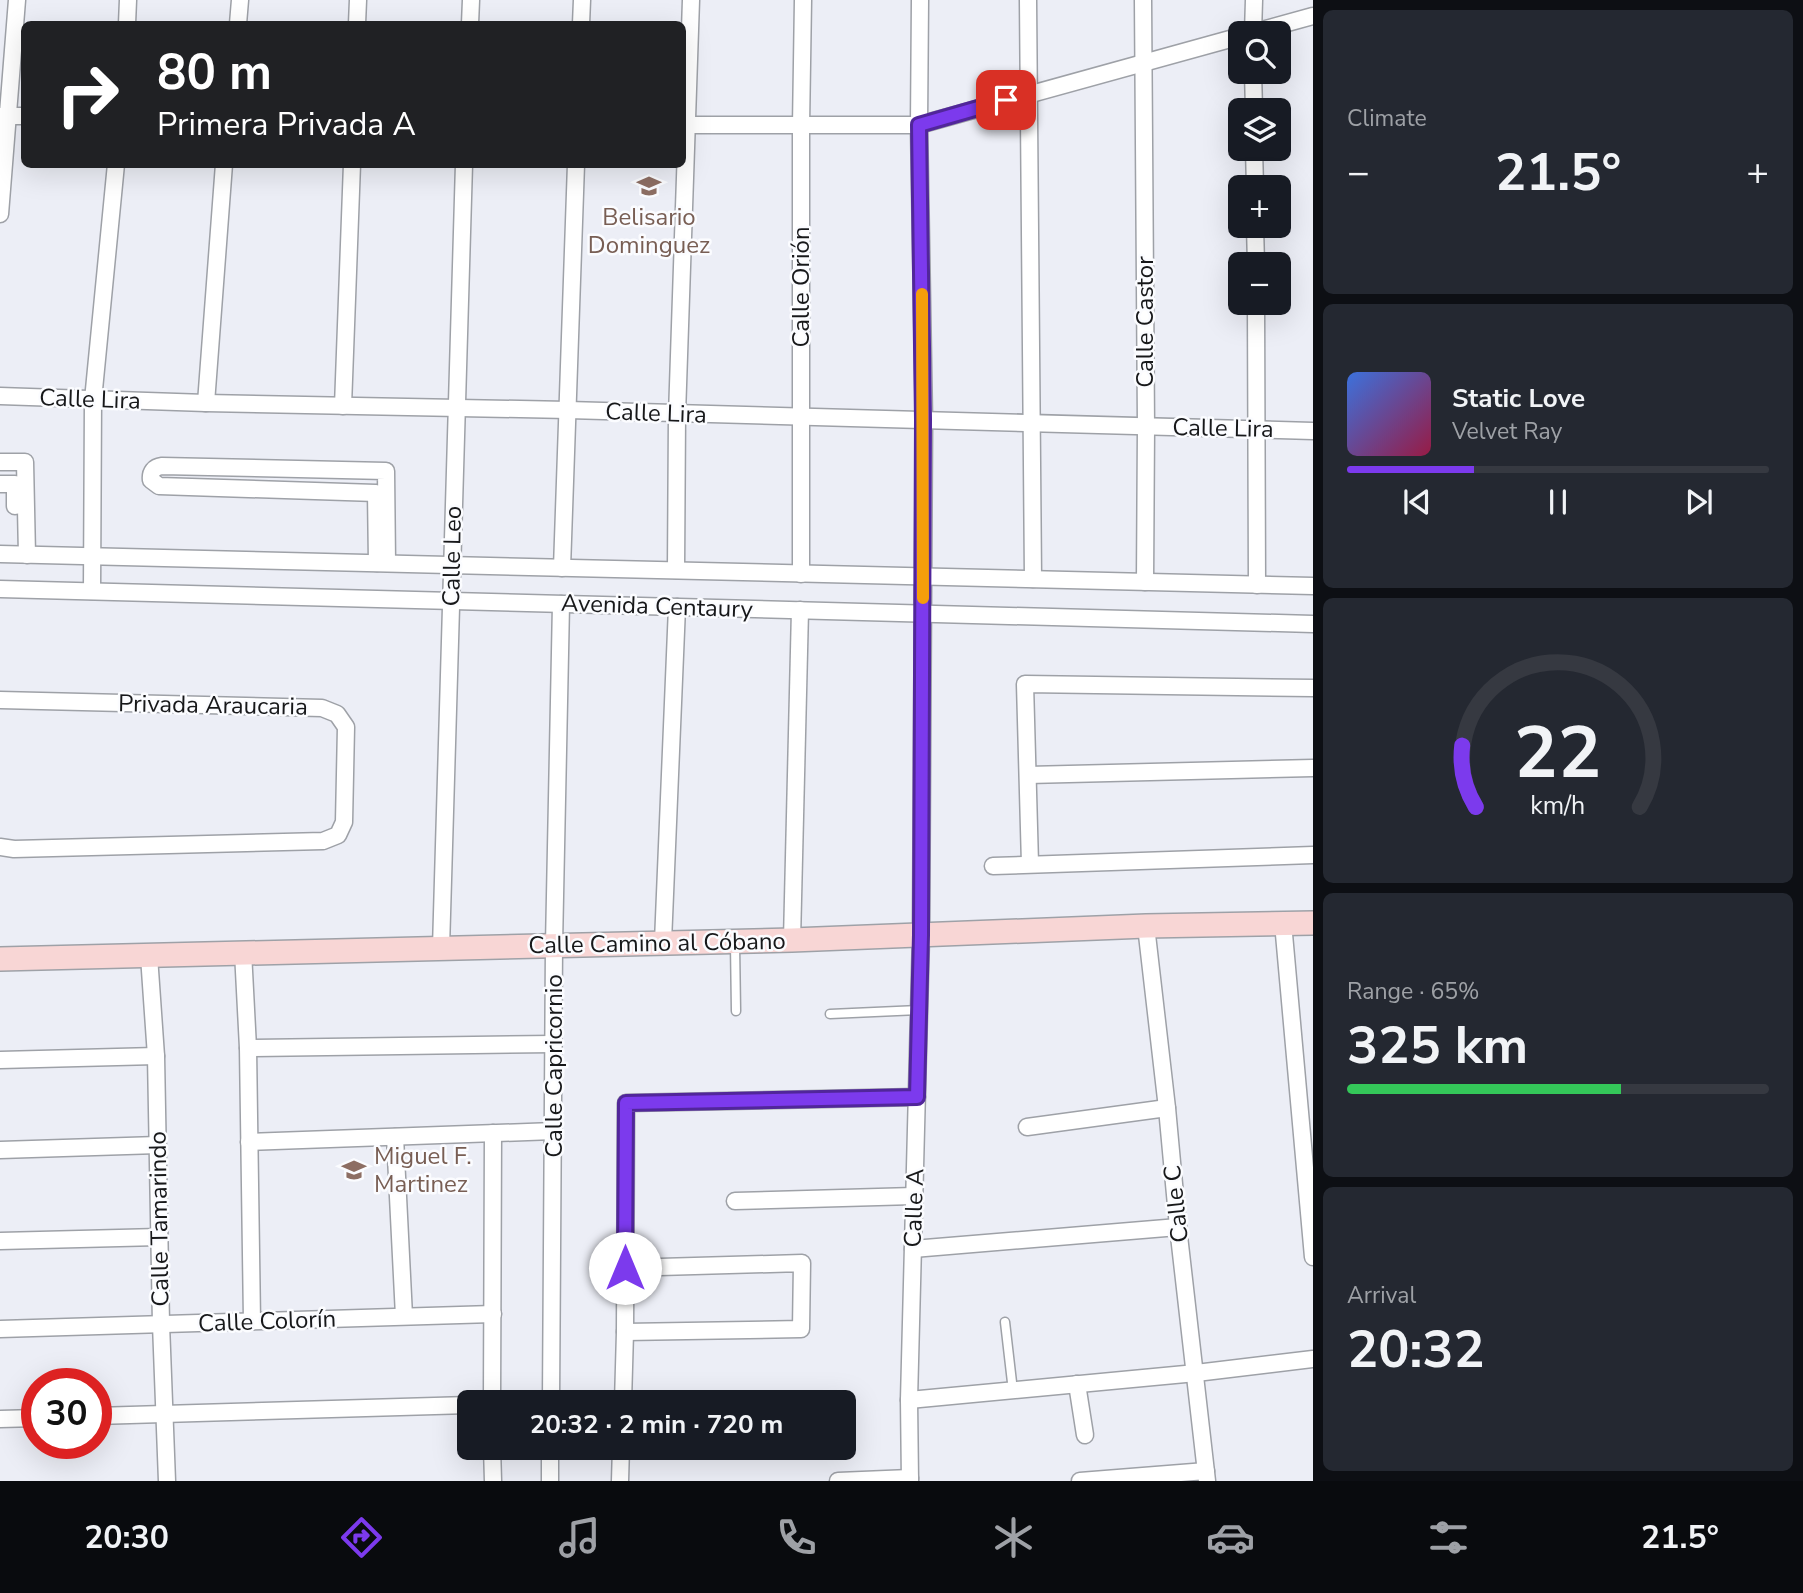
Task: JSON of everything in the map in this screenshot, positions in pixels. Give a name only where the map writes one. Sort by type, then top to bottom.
[{"type":"street","points":[[0,214],[11,116],[17,0]]},
{"type":"street","points":[[127,21],[128,0]]},
{"type":"street","points":[[238,21],[240,0]]},
{"type":"street","points":[[357,21],[358,0]]},
{"type":"street","points":[[470,21],[471,0]]},
{"type":"street","points":[[581,21],[582,0]]},
{"type":"street","points":[[686,104],[691,0]]},
{"type":"street","name":"Calle Orión","points":[[801,574],[803,0]]},
{"type":"street","name":"Calle A","points":[[910,1479],[912,1248],[921,935],[923,419],[920,0]]},
{"type":"street","points":[[1028,0],[1033,579]]},
{"type":"street","name":"Calle Castor","points":[[1143,0],[1145,582]]},
{"type":"street","points":[[1253,21],[1254,0]]},
{"type":"street","points":[[1291,22],[1313,16]]},
{"type":"street","points":[[686,125],[919,125],[1228,40]]},
{"type":"street","points":[[92,591],[93,400],[116,168]]},
{"type":"street","points":[[206,403],[225,168]]},
{"type":"street","points":[[343,405],[352,168]]},
{"type":"street","name":"Calle Leo","points":[[441,947],[464,168]]},
{"type":"street","points":[[562,568],[576,168]]},
{"type":"street","points":[[676,570],[684,168]]},
{"type":"street","points":[[1256,315],[1257,585]]},
{"type":"street","name":"Calle Lira","points":[[0,396],[1313,431]]},
{"type":"street","points":[[0,461],[25,462],[15,554]]},
{"type":"street","points":[[162,466],[386,471],[382,563],[376,493],[159,486],[151,480],[151,473],[162,466]]},
{"type":"street","points":[[0,484],[15,484],[15,554]]},
{"type":"street","name":"Avenida Centaury","points":[[15,554],[1313,586]]},
{"type":"street","name":"Avenida Centaury","points":[[0,589],[1313,624]]},
{"type":"street","name":"Calle Capricornio","points":[[551,1390],[554,946],[561,604]]},
{"type":"street","points":[[663,942],[677,607]]},
{"type":"street","points":[[792,940],[800,610]]},
{"type":"street","points":[[1030,864],[1025,684],[1313,688]]},
{"type":"street","name":"Privada Araucaria","points":[[0,700],[322,708],[337,714],[346,727],[344,822],[338,835],[323,841],[14,849],[0,847]]},
{"type":"street","points":[[1028,775],[1313,768]]},
{"type":"street","points":[[993,866],[1313,855]]},
{"type":"street","points":[[1283,923],[1313,1257]]},
{"type":"street","name":"Calle Camino al Cóbano","points":[[0,959],[792,940],[1146,926],[1313,923]]},
{"type":"street","name":"Calle C","points":[[1146,926],[1206,1476]]},
{"type":"street","points":[[243,952],[248,1048],[252,1321]]},
{"type":"street","name":"Calle Tamarindo","points":[[149,956],[156,1056],[167,1481]]},
{"type":"street","points":[[248,1048],[554,1044]]},
{"type":"street","points":[[0,1060],[156,1056]]},
{"type":"street","points":[[623,1390],[626,1103],[917,1097]]},
{"type":"street","points":[[1027,1127],[1167,1108]]},
{"type":"street","points":[[249,1142],[554,1131]]},
{"type":"street","points":[[492,1390],[493,1133]]},
{"type":"street","points":[[396,1137],[404,1316]]},
{"type":"street","points":[[0,1150],[158,1145]]},
{"type":"street","points":[[735,1201],[914,1196]]},
{"type":"street","points":[[912,1248],[1178,1227]]},
{"type":"street","points":[[0,1241],[159,1237]]},
{"type":"street","points":[[625,1268],[802,1263],[801,1329],[625,1332]]},
{"type":"street","name":"Calle Colorín","points":[[0,1329],[493,1314]]},
{"type":"street","points":[[909,1400],[1196,1373],[1313,1359]]},
{"type":"street","points":[[1077,1384],[1085,1434]]},
{"type":"street","points":[[112,1416],[457,1405]]},
{"type":"street","points":[[0,1419],[21,1418]]},
{"type":"street","points":[[492,1460],[493,1481]]},
{"type":"street","points":[[550,1460],[550,1481]]},
{"type":"street","points":[[620,1481],[621,1460]]},
{"type":"street","points":[[1080,1481],[1206,1476]]},
{"type":"street","points":[[838,1481],[910,1479]]},
{"type":"lane","points":[[734,941],[736,1011]]},
{"type":"lane","points":[[830,1014],[919,1010]]},
{"type":"lane","points":[[1005,1322],[1013,1391]]},
{"type":"slow traffic","points":[[922,294],[923,598]]},
{"type":"place","name":"Belisario Dominguez","points":[[649,186]]},
{"type":"place","name":"Miguel F. Martinez","points":[[354,1170]]},
{"type":"route","points":[[625,1268],[626,1103],[917,1097],[921,935],[923,419],[919,125],[1006,100]]}]
